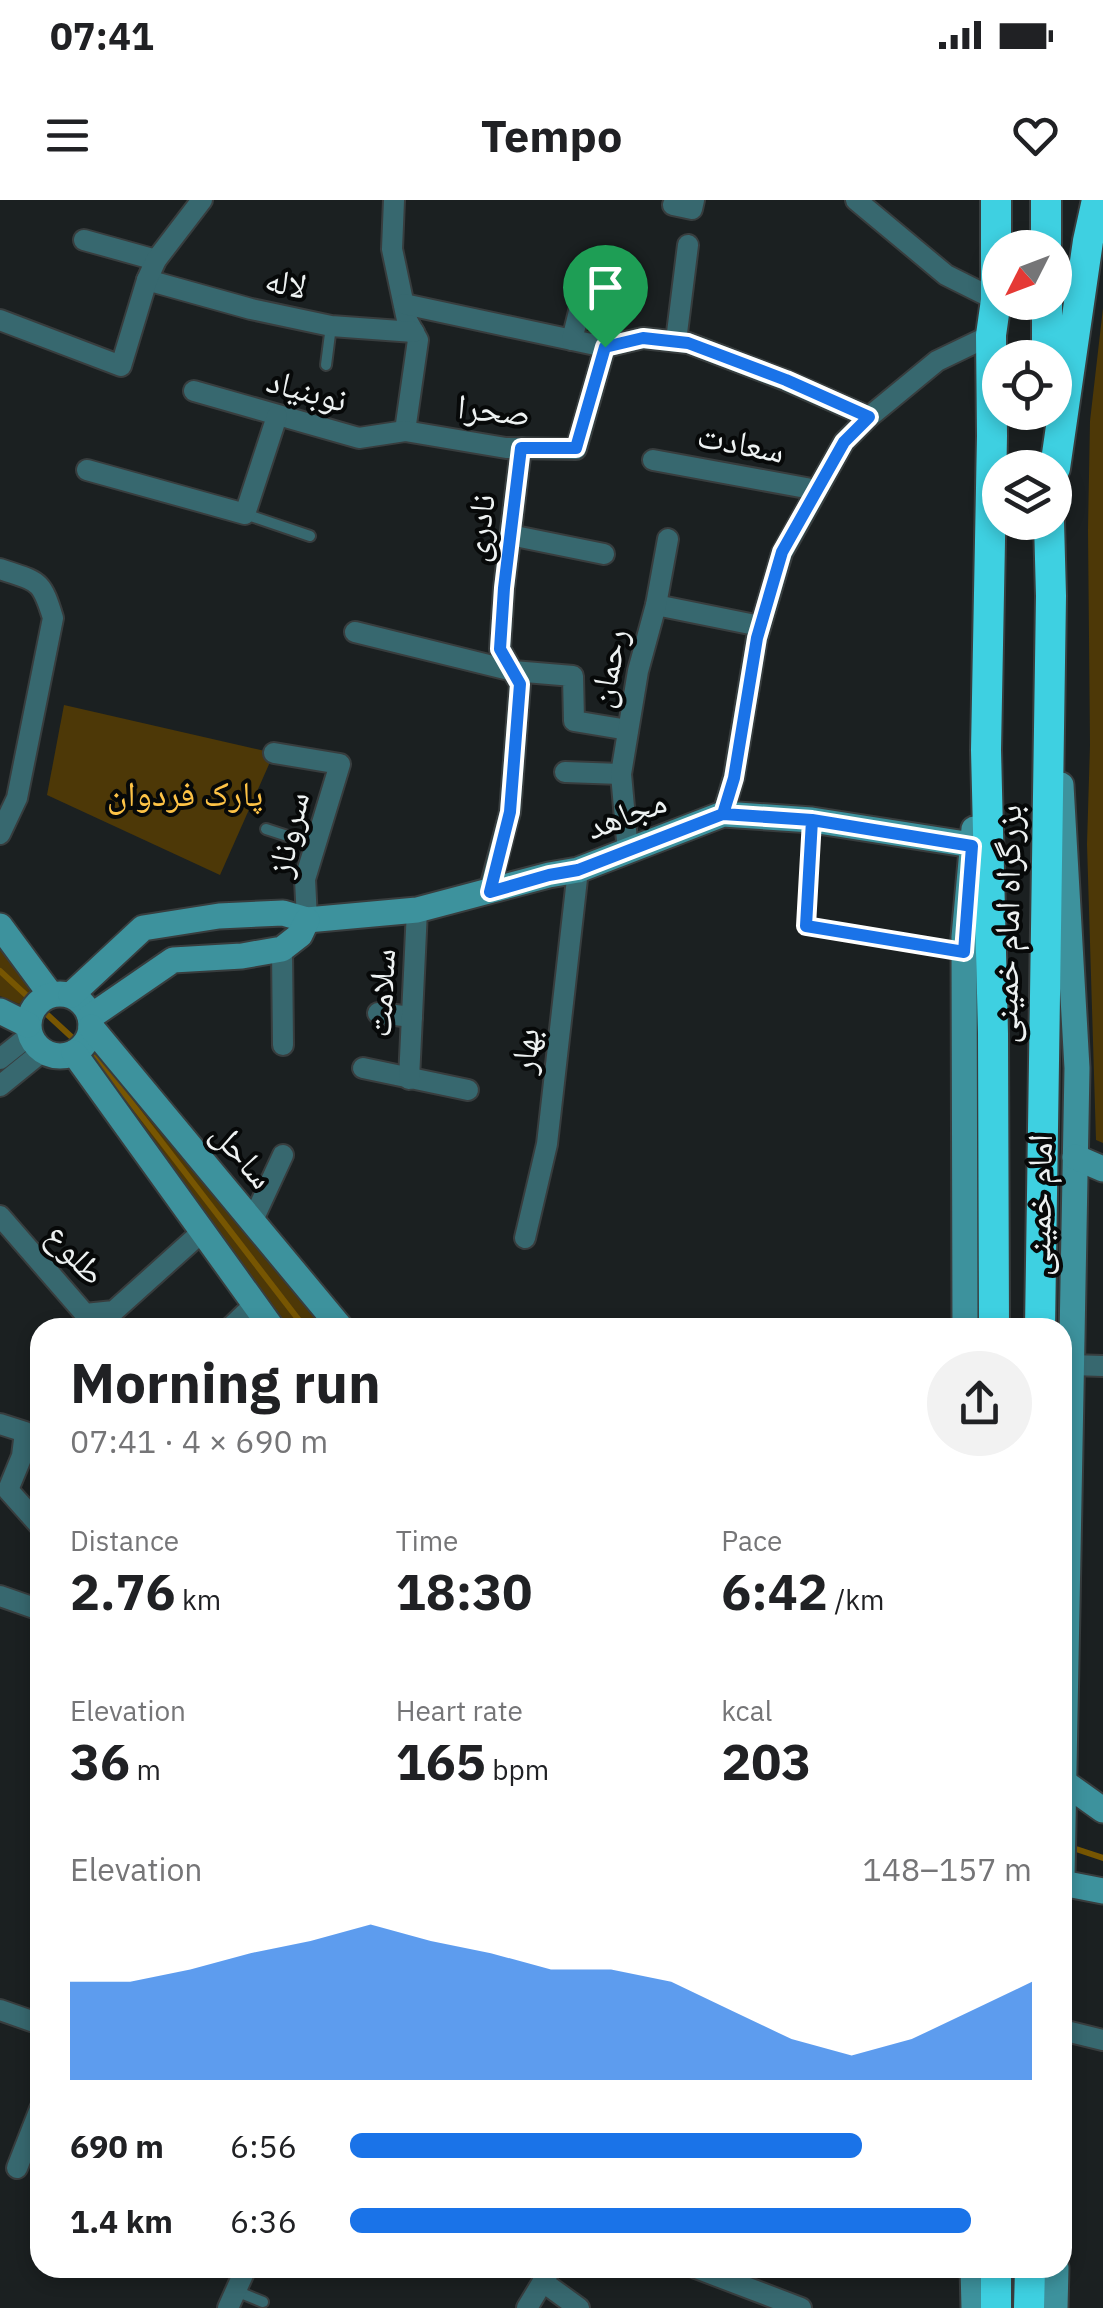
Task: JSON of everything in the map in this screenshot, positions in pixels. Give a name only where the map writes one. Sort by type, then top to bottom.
[{"type":"highway","points":[[996,200],[996,230]]},
{"type":"highway","points":[[1046,200],[1046,230]]},
{"type":"highway","points":[[1055,450],[1098,200]]},
{"type":"highway","points":[[986,750],[993,320]]},
{"type":"highway","name":"بزرگراه امام خمینی","points":[[1040,1318],[1049,540]]},
{"type":"highway","name":"بزرگراه امام خمینی","points":[[986,750],[993,1033],[994,1318]]},
{"type":"highway","points":[[996,2278],[996,2308]]},
{"type":"highway","points":[[1029,2308],[1030,2278]]},
{"type":"street","points":[[0,320],[121,366],[151,270],[202,200]]},
{"type":"street","points":[[394,200],[392,249],[407,320],[418,340],[405,431]]},
{"type":"street","points":[[856,200],[946,275],[982,293]]},
{"type":"street","name":"لاله","points":[[84,240],[251,309],[331,326],[414,332]]},
{"type":"street","points":[[676,342],[688,244]]},
{"type":"street","points":[[572,340],[585,287]]},
{"type":"street","points":[[404,304],[605,347],[643,338],[688,343],[869,417]]},
{"type":"street","points":[[723,814],[734,778],[760,626],[782,552],[844,442],[937,361],[991,335]]},
{"type":"street","name":"صحرا","points":[[405,431],[506,448],[576,448],[605,347]]},
{"type":"street","name":"نوبنیاد","points":[[194,391],[359,438],[405,431]]},
{"type":"street","points":[[87,470],[245,514],[277,416]]},
{"type":"street","name":"نادری","points":[[490,892],[510,812],[520,684],[500,649],[521,448]]},
{"type":"street","name":"سعادت","points":[[653,460],[817,490]]},
{"type":"street","points":[[510,535],[604,554]]},
{"type":"street","points":[[656,606],[668,539]]},
{"type":"street","points":[[0,568],[34,581],[45,592],[54,618],[17,798],[0,834]]},
{"type":"street","name":"امام خمینی","points":[[1050,596],[1077,1068],[1072,1365]]},
{"type":"street","name":"رحمان","points":[[628,852],[622,774],[638,671],[656,606],[760,626]]},
{"type":"street","points":[[354,632],[513,671],[573,676],[574,720],[628,730]]},
{"type":"street","name":"امام خمینی","points":[[965,1318],[964,952],[972,846],[986,750]]},
{"type":"street","name":"سروناز","points":[[274,753],[340,764],[306,879],[307,920]]},
{"type":"street","points":[[565,772],[622,774]]},
{"type":"street","name":"مجاهد","points":[[61,995],[142,928],[219,916],[283,913],[307,920],[417,910],[578,870],[723,814],[812,820],[972,846]]},
{"type":"street","name":"بهار","points":[[525,1238],[547,1144],[578,870]]},
{"type":"street","name":"سلامت","points":[[409,1079],[417,910]]},
{"type":"street","points":[[0,1012],[53,1056],[64,1056],[82,1047],[90,1022],[173,960],[282,949],[300,935],[307,920]]},
{"type":"street","name":"ساحل","points":[[0,926],[61,995],[86,1008],[90,1022],[333,1318]]},
{"type":"street","points":[[282,949],[283,1045]]},
{"type":"street","points":[[0,1086],[34,1037],[34,1006],[61,995]]},
{"type":"street","points":[[378,1012],[412,1017]]},
{"type":"street","points":[[0,1058],[34,1037]]},
{"type":"street","points":[[74,1053],[265,1318]]},
{"type":"street","points":[[364,1068],[468,1090]]},
{"type":"street","points":[[252,1222],[283,1156]]},
{"type":"street","points":[[1075,1158],[1103,1169]]},
{"type":"street","name":"طلوع","points":[[0,1216],[85,1314],[114,1310],[203,1232]]},
{"type":"street","points":[[240,1318],[255,1304]]},
{"type":"street","points":[[1072,1365],[1103,1366]]},
{"type":"street","points":[[0,1424],[25,1432],[22,1456],[8,1490],[30,1515]]},
{"type":"street","points":[[0,1596],[30,1606]]},
{"type":"street","points":[[1072,1789],[1103,1810]]},
{"type":"street","points":[[1072,1883],[1103,1891]]},
{"type":"street","points":[[0,2010],[30,2020]]},
{"type":"street","points":[[1072,2032],[1103,2040]]},
{"type":"street","points":[[17,2168],[30,2135]]},
{"type":"street","points":[[528,2308],[544,2278]]},
{"type":"street","points":[[549,2278],[579,2308]]},
{"type":"street","points":[[722,2278],[801,2308]]},
{"type":"street","points":[[972,2278],[974,2308]]},
{"type":"street","points":[[1055,2308],[1056,2278]]},
{"type":"lane","points":[[326,365],[331,326]]},
{"type":"lane","points":[[245,514],[310,536]]},
{"type":"lane","points":[[812,820],[806,926],[964,952]]},
{"type":"lane","points":[[266,828],[315,845]]},
{"type":"lane","points":[[232,2300],[262,2302]]},
{"type":"green space","points":[[1103,308],[1103,1143],[1096,1140],[1087,844],[1090,421]]},
{"type":"green space","name":"پارک فردوان","points":[[64,705],[274,753],[220,875],[47,795]]},
{"type":"green space","points":[[0,943],[38,991],[19,1004],[0,996]]},
{"type":"green space","points":[[97,1047],[321,1318],[279,1318],[92,1059]]},
{"type":"waterway","points":[[0,971],[103,1066],[297,1318]]},
{"type":"waterway","points":[[1076,1849],[1103,1858]]},
{"type":"route","points":[[605,347],[576,448],[521,448],[500,649],[520,684],[510,812],[490,892],[578,870],[723,814],[812,820],[972,846],[964,952],[806,926],[812,820],[723,814],[734,778],[757,638],[782,552],[844,442],[869,417],[688,343],[643,338],[605,347]]}]
